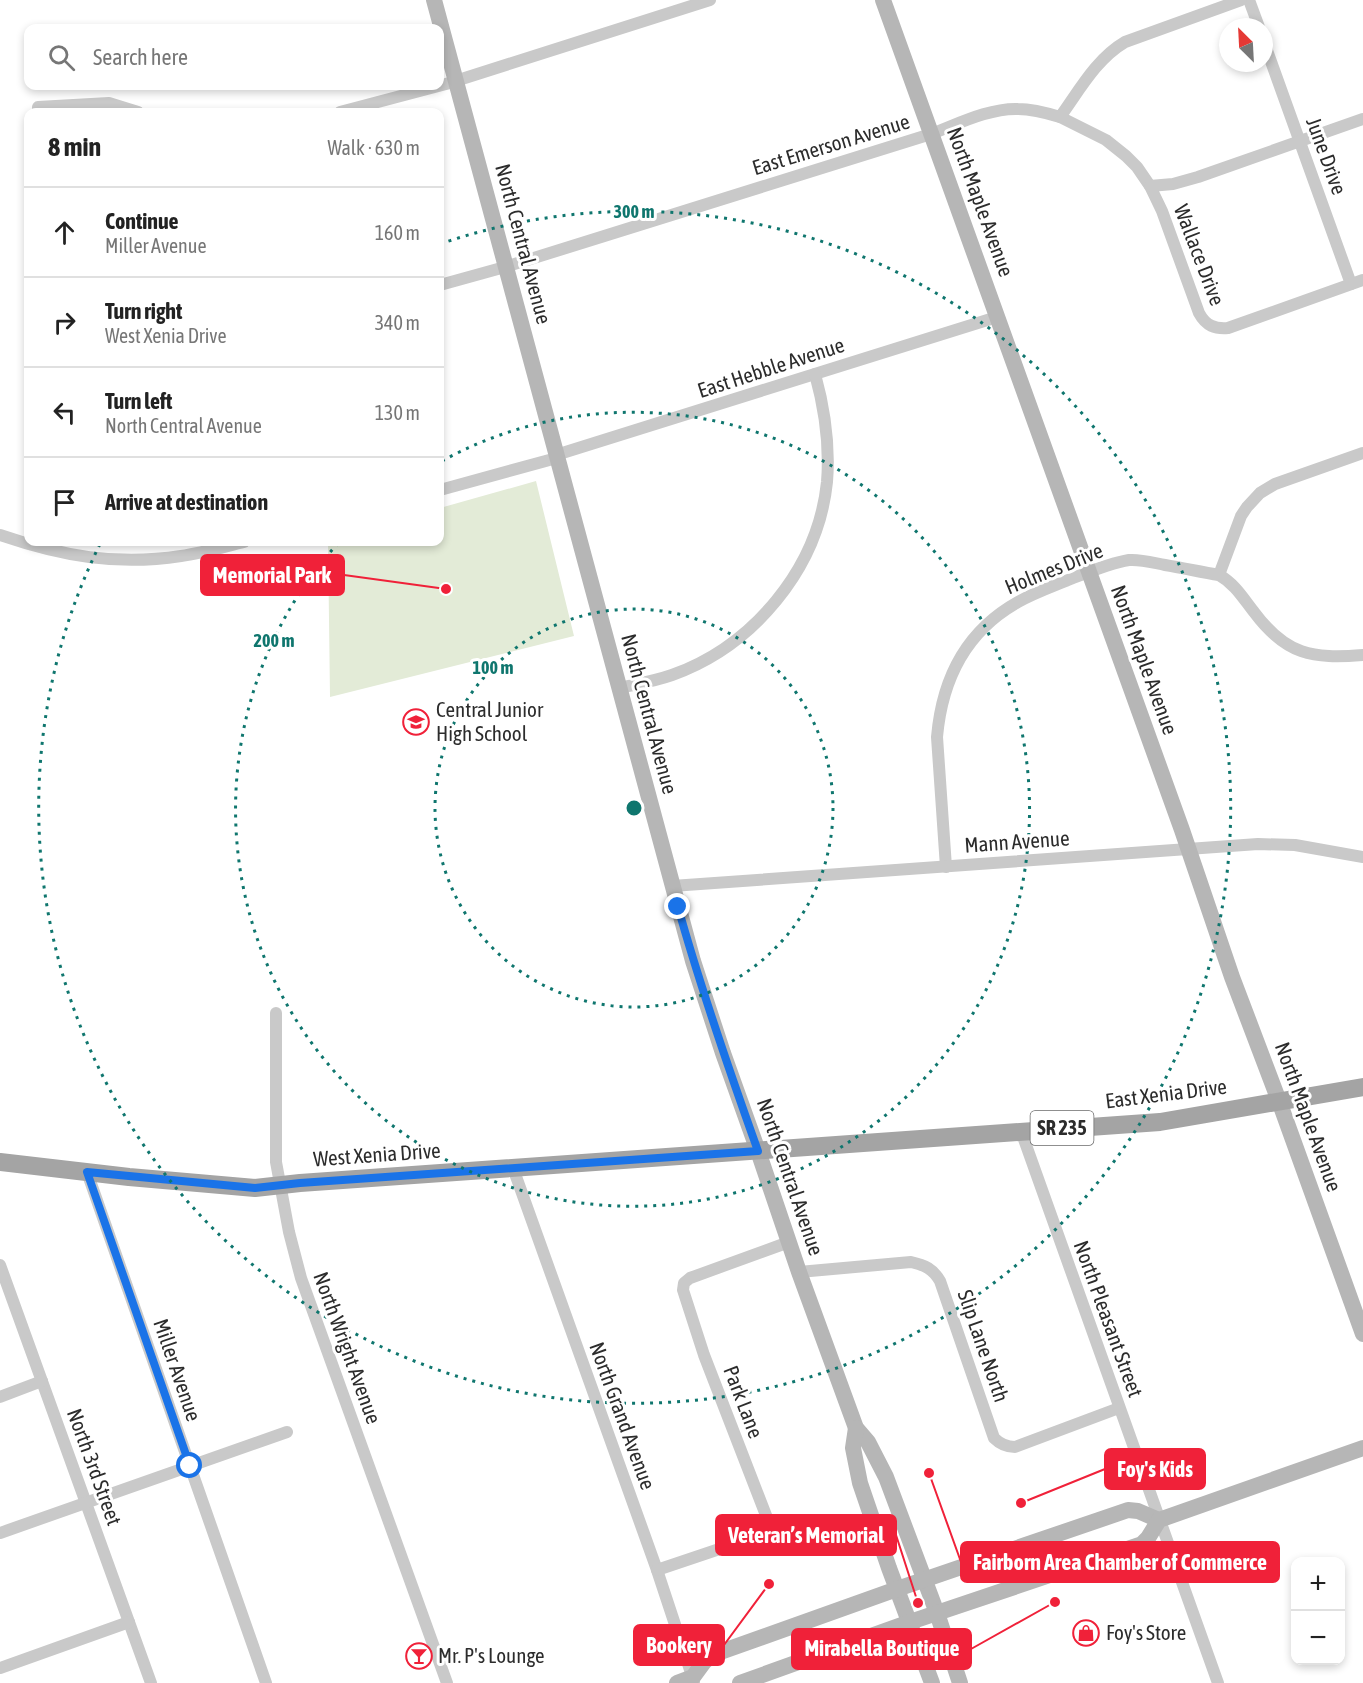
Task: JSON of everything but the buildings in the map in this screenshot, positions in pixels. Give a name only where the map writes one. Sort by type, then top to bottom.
[{"type":"main road","name":"East Xenia Drive","points":[[758,1151],[1160,1122],[1363,1087]]},
{"type":"main road","name":"West Xenia Drive","points":[[0,1162],[255,1188],[758,1151]]},
{"type":"street","name":"North Central Avenue","points":[[434,0],[440,24]]},
{"type":"street","points":[[444,83],[710,0]]},
{"type":"street","name":"North Maple Avenue","points":[[883,0],[1235,986],[1363,1334]]},
{"type":"street","points":[[1060,117],[1101,60],[1118,46],[1241,0]]},
{"type":"street","points":[[1249,0],[1256,18]]},
{"type":"street","name":"North Central Avenue","points":[[444,38],[693,961],[799,1272],[856,1428],[868,1442],[886,1477],[960,1683]]},
{"type":"street","name":"June Drive","points":[[1273,67],[1300,141],[1357,282]]},
{"type":"street","points":[[354,108],[419,90]]},
{"type":"street","points":[[38,108],[109,103],[125,108]]},
{"type":"street","name":"East Emerson Avenue","points":[[444,284],[931,134],[983,115],[1018,109],[1040,111],[1060,117]]},
{"type":"street","name":"Wallace Drive","points":[[1060,117],[1106,140],[1137,167],[1150,186],[1162,211],[1199,313],[1210,326],[1220,329],[1228,328],[1357,282]]},
{"type":"street","points":[[1150,186],[1173,184],[1198,177],[1363,119]]},
{"type":"street","name":"East Hebble Avenue","points":[[444,489],[553,459],[556,455],[997,317]]},
{"type":"street","points":[[619,688],[673,674],[698,664],[722,650],[762,617],[793,578],[814,534],[823,506],[826,484],[827,430],[815,374]]},
{"type":"street","points":[[1363,453],[1275,484],[1260,493],[1241,516],[1219,575],[1234,586],[1266,628],[1282,642],[1302,652],[1320,656],[1363,655]]},
{"type":"street","points":[[0,535],[24,543]]},
{"type":"street","points":[[34,546],[53,552],[112,560],[159,559],[227,546]]},
{"type":"street","name":"Holmes Drive","points":[[946,867],[937,737],[942,702],[953,670],[963,653],[988,623],[1032,594],[1089,572],[1127,561],[1135,560],[1219,575]]},
{"type":"street","name":"Mann Avenue","points":[[672,886],[1281,844],[1314,847],[1363,857]]},
{"type":"street","name":"North Wright Avenue","points":[[276,1013],[276,1162],[289,1232],[301,1278],[447,1683]]},
{"type":"street","name":"North Pleasant Street","points":[[1021,1131],[1218,1683]]},
{"type":"street","name":"North Grand Avenue","points":[[513,1168],[657,1570],[692,1682]]},
{"type":"street","name":"Miller Avenue","points":[[87,1172],[266,1683]]},
{"type":"street","name":"Park Lane","points":[[657,1570],[761,1535],[768,1528],[769,1523],[764,1509],[704,1355],[682,1290],[684,1283],[690,1278],[789,1242]]},
{"type":"street","name":"Slip Lane North","points":[[799,1272],[911,1262],[922,1264],[932,1270],[940,1281],[994,1437],[999,1443],[1008,1447],[1015,1447],[1119,1408]]},
{"type":"street","name":"North 3rd Street","points":[[1,1272],[151,1683]]},
{"type":"street","points":[[0,1397],[42,1381]]},
{"type":"street","name":"North Central Avenue","points":[[856,1428],[853,1448],[860,1483],[932,1683]]},
{"type":"street","points":[[0,1533],[287,1432]]},
{"type":"street","points":[[740,1683],[936,1612],[1142,1544],[1148,1539],[1159,1520],[1363,1448]]},
{"type":"street","points":[[692,1682],[704,1662],[712,1655],[897,1589],[1128,1510],[1138,1510],[1159,1520]]},
{"type":"street","points":[[0,1668],[129,1622]]},
{"type":"green space","points":[[536,481],[574,636],[330,697],[328,546],[444,546],[444,507]]},
{"type":"place","name":"Memorial Park","points":[[446,589]]},
{"type":"place","name":"Central Junior High School","points":[[416,722]]},
{"type":"place","name":"Fairborn Area Chamber of Commerce","points":[[929,1473]]},
{"type":"place","name":"Foy's Kids","points":[[1021,1503]]},
{"type":"place","name":"Bookery","points":[[769,1584]]},
{"type":"place","name":"Mirabella Boutique","points":[[1055,1602]]},
{"type":"place","name":"Veteran’s Memorial","points":[[918,1603]]},
{"type":"place","name":"Foy's Store","points":[[1086,1633]]},
{"type":"place","name":"Mr. P's Lounge","points":[[419,1656]]},
{"type":"route","points":[[190,1466],[87,1172],[265,1188],[300,1183],[758,1151],[723,1053],[678,907]]}]
